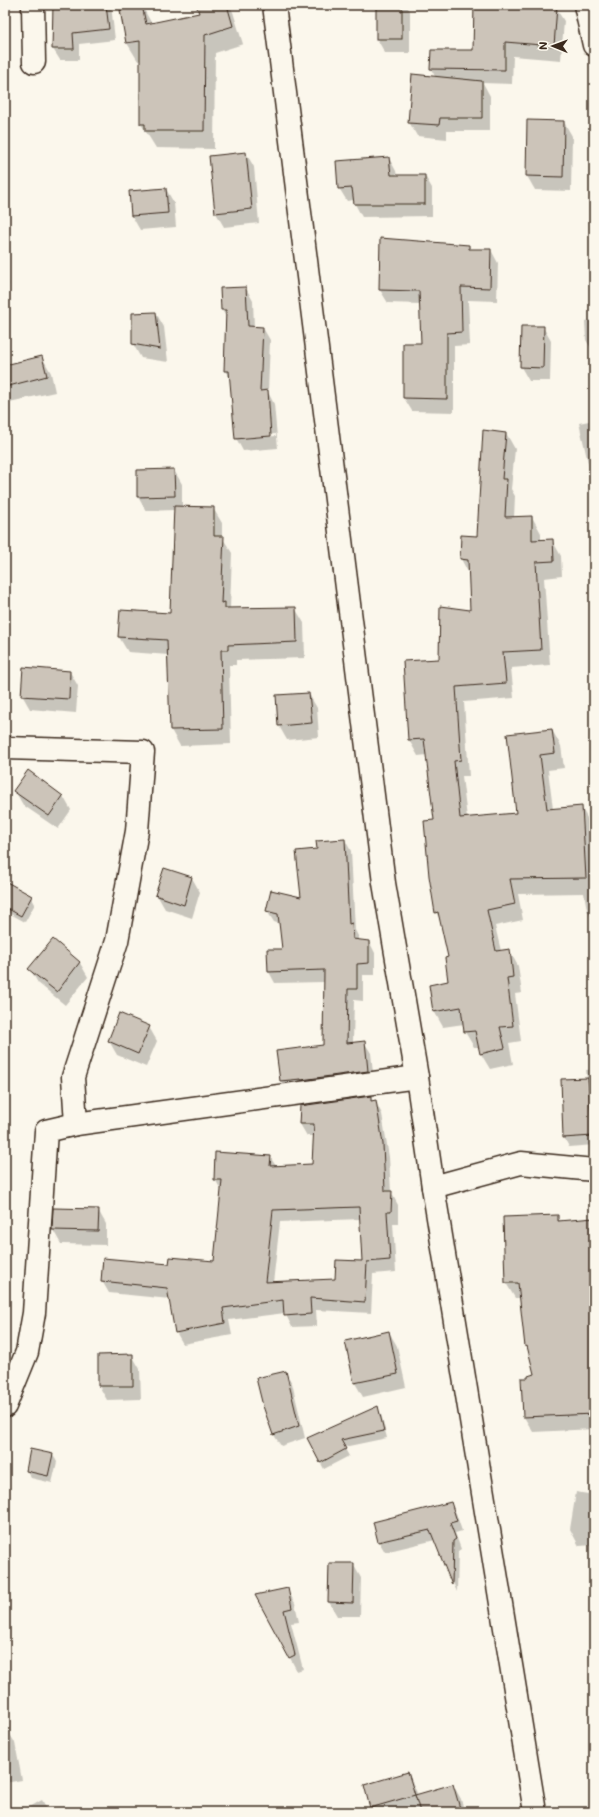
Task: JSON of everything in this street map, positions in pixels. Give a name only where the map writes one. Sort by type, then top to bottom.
[{"type":"street","points":[[32,5],[34,62]]},
{"type":"street","points":[[274,5],[384,883],[418,1077],[433,1186],[535,1812]]},
{"type":"street","points":[[585,5],[594,45]]},
{"type":"street","points":[[5,748],[143,752],[137,831],[117,941],[73,1076],[76,1124]]},
{"type":"street","points":[[5,1406],[27,1352],[34,1312],[46,1131],[76,1124],[418,1077]]},
{"type":"street","points":[[433,1186],[521,1163],[594,1170]]},
{"type":"building","points":[[53,5],[106,5],[109,29],[73,33],[74,49],[52,49]]},
{"type":"building","points":[[142,5],[146,24],[199,13],[196,5],[227,5],[233,26],[205,35],[204,131],[145,131],[145,124],[140,124],[140,41],[126,43],[120,10]]},
{"type":"building","points":[[376,5],[402,5],[402,39],[376,39]]},
{"type":"building","points":[[474,5],[557,6],[554,46],[505,42],[505,70],[430,69],[431,50],[473,50]]},
{"type":"building","points":[[412,74],[482,81],[482,118],[440,118],[439,125],[408,123]]},
{"type":"building","points":[[527,120],[564,121],[563,177],[526,176]]},
{"type":"building","points":[[246,152],[252,209],[215,213],[209,156]]},
{"type":"building","points":[[389,157],[391,175],[425,175],[425,204],[354,204],[352,188],[338,189],[336,161]]},
{"type":"building","points":[[166,188],[168,213],[131,216],[129,191]]},
{"type":"building","points":[[380,238],[469,245],[469,249],[491,249],[490,288],[461,287],[462,332],[447,333],[447,399],[403,398],[403,343],[421,343],[419,291],[379,290]]},
{"type":"building","points":[[246,287],[248,326],[263,327],[260,391],[268,390],[271,436],[235,439],[229,371],[224,371],[226,310],[221,310],[220,288]]},
{"type":"building","points":[[156,312],[160,349],[132,344],[132,313]]},
{"type":"building","points":[[521,326],[544,326],[543,368],[520,367]]},
{"type":"building","points":[[42,356],[47,376],[5,387],[5,365]]},
{"type":"building","points":[[483,430],[506,433],[502,479],[507,479],[505,517],[532,516],[532,540],[553,539],[554,561],[536,562],[541,650],[503,652],[506,683],[456,687],[461,760],[454,761],[460,818],[516,813],[507,734],[552,729],[555,753],[540,755],[547,809],[582,806],[586,878],[510,879],[515,904],[487,910],[496,951],[510,949],[513,977],[507,978],[513,1026],[500,1027],[505,1048],[480,1054],[475,1031],[464,1032],[461,1007],[433,1012],[429,985],[448,981],[445,958],[448,957],[438,912],[435,913],[429,876],[424,821],[434,820],[424,739],[408,740],[403,661],[439,659],[440,606],[470,610],[468,560],[460,559],[461,535],[477,536]]},
{"type":"building","points":[[174,469],[175,496],[137,497],[137,470]]},
{"type":"building","points":[[174,506],[214,507],[214,536],[224,536],[221,603],[225,602],[225,608],[296,607],[297,642],[228,645],[228,650],[221,650],[223,729],[170,730],[167,640],[118,637],[120,610],[170,613]]},
{"type":"building","points":[[23,667],[70,671],[69,699],[21,696]]},
{"type":"building","points":[[309,693],[312,723],[278,726],[276,695]]},
{"type":"building","points":[[28,770],[63,796],[49,816],[13,791]]},
{"type":"building","points":[[345,839],[349,924],[352,923],[353,939],[369,941],[369,963],[357,964],[357,989],[348,989],[347,1043],[365,1041],[368,1071],[301,1080],[280,1081],[276,1051],[323,1045],[324,970],[268,972],[267,949],[282,949],[278,914],[266,911],[271,890],[301,897],[296,851],[317,849],[316,841]]},
{"type":"building","points":[[164,868],[192,877],[184,905],[155,895]]},
{"type":"building","points":[[5,881],[32,896],[21,916],[5,907]]},
{"type":"building","points":[[53,939],[80,962],[57,992],[28,969]]},
{"type":"building","points":[[119,1013],[150,1026],[138,1054],[108,1041]]},
{"type":"building","points":[[588,1078],[593,1136],[563,1138],[561,1079]]},
{"type":"building","points":[[371,1096],[371,1101],[376,1100],[383,1144],[385,1191],[392,1191],[391,1212],[387,1212],[390,1260],[367,1262],[365,1302],[310,1298],[311,1314],[284,1316],[283,1300],[223,1308],[225,1323],[175,1333],[167,1288],[101,1281],[103,1258],[169,1264],[170,1257],[214,1261],[222,1180],[214,1180],[215,1152],[271,1156],[270,1166],[312,1164],[314,1124],[299,1124],[300,1106]],"holes":[[[359,1207],[362,1261],[336,1260],[335,1279],[265,1282],[273,1210]]]},
{"type":"building","points":[[53,1208],[99,1209],[98,1231],[52,1230]]},
{"type":"building","points":[[558,1215],[558,1221],[594,1218],[594,1414],[523,1417],[521,1378],[528,1378],[528,1376],[534,1374],[527,1346],[525,1347],[518,1283],[505,1283],[503,1217]]},
{"type":"building","points":[[389,1331],[398,1374],[354,1383],[345,1341]]},
{"type":"building","points":[[133,1354],[133,1386],[98,1386],[98,1355]]},
{"type":"building","points":[[286,1371],[299,1426],[273,1435],[263,1406],[256,1378]]},
{"type":"building","points":[[378,1406],[384,1431],[341,1440],[346,1449],[320,1463],[307,1438]]},
{"type":"building","points":[[30,1449],[53,1454],[48,1476],[26,1471]]},
{"type":"building","points":[[451,1502],[457,1521],[450,1523],[456,1539],[453,1541],[452,1585],[430,1530],[378,1542],[373,1522]]},
{"type":"building","points":[[329,1563],[354,1563],[353,1603],[328,1602]]},
{"type":"building","points":[[288,1588],[292,1608],[284,1610],[295,1655],[289,1658],[255,1595]]},
{"type":"building","points":[[408,1772],[415,1795],[370,1808],[364,1785]]},
{"type":"building","points":[[453,1784],[461,1812],[420,1812],[415,1795]]}]
